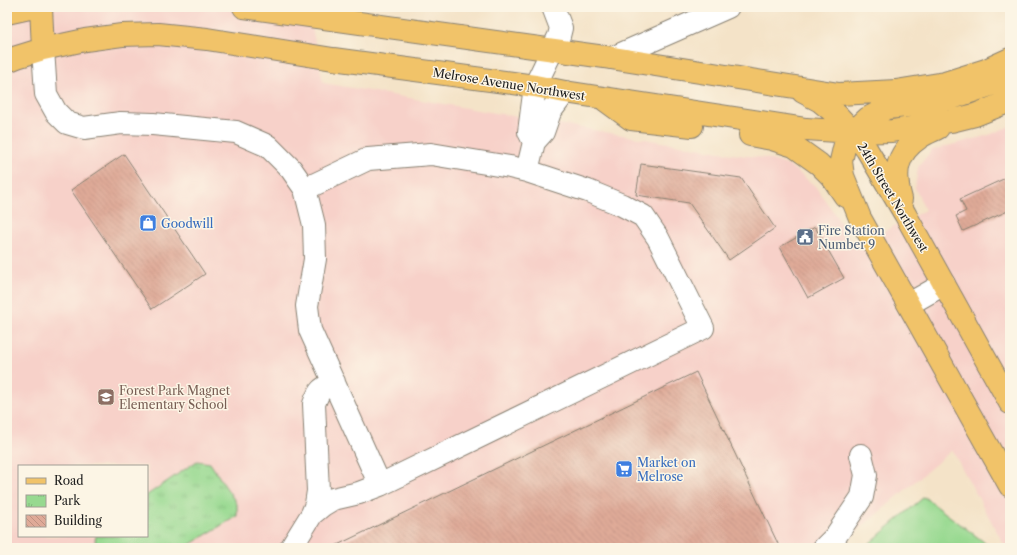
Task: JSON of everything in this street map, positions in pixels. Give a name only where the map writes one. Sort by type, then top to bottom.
[{"type":"main road","points":[[7,13],[34,7]]},
{"type":"main road","points":[[41,7],[43,50]]},
{"type":"main road","points":[[244,7],[291,10],[839,94],[896,91],[944,83],[986,70],[1010,59]]},
{"type":"main road","name":"Melrose Avenue Northwest","points":[[7,61],[17,57],[85,40],[122,35],[158,34],[207,39],[334,59],[535,86],[565,92],[806,129],[853,132],[892,131],[951,121],[975,115],[1010,101]]},
{"type":"main road","points":[[784,86],[805,93],[820,102],[837,115],[853,132],[868,118],[887,108],[927,104],[952,98],[1010,77]]},
{"type":"main road","points":[[600,97],[631,119],[716,129],[772,139],[794,146],[819,164],[832,177],[860,218]]},
{"type":"main road","points":[[905,214],[898,187],[898,164],[909,146],[919,138],[951,121]]},
{"type":"main road","name":"24th Street Northwest","points":[[1010,403],[905,214],[864,145],[853,132],[845,144],[841,161],[843,176],[860,218],[1010,486]]},
{"type":"street","points":[[534,142],[529,132],[535,86],[560,36],[561,28],[553,7]]},
{"type":"street","points":[[612,58],[728,7]]},
{"type":"street","points":[[43,50],[46,94],[56,112],[67,123],[84,128],[121,123],[153,124],[236,132],[268,146],[291,169],[305,189],[314,225],[316,259],[307,306],[310,330],[380,485]]},
{"type":"street","points":[[527,171],[534,142],[543,132],[550,112],[565,92]]},
{"type":"street","points":[[305,189],[368,159],[431,154],[527,171],[588,191],[622,205],[643,216],[658,238],[703,328],[380,485],[359,493],[333,499],[312,514]]},
{"type":"street","points":[[909,304],[944,284]]},
{"type":"street","points":[[291,548],[312,514],[316,504],[318,491],[314,404],[317,394],[324,387],[334,382]]},
{"type":"street","points":[[824,548],[834,538],[862,497],[866,475],[861,454]]},
{"type":"shaded area","points":[[7,7],[308,7],[323,83],[731,154],[765,158],[790,166],[815,186],[835,214],[854,247],[925,210],[915,188],[918,167],[932,150],[989,135],[1010,126],[1010,548],[1006,548],[952,450],[837,548],[7,548]]},
{"type":"green space","points":[[197,461],[210,463],[237,504],[237,516],[184,548],[100,548],[95,541],[96,537],[148,537],[148,494]]},
{"type":"green space","points":[[924,497],[992,548],[864,548]]},
{"type":"building","points":[[124,154],[205,274],[152,309],[71,190]]},
{"type":"building","points":[[641,164],[741,178],[775,228],[729,260],[689,203],[636,195]]},
{"type":"building","points":[[1010,176],[1010,210],[963,231],[956,216],[966,211],[960,199]]},
{"type":"building","points":[[815,227],[844,278],[808,298],[780,247]]},
{"type":"building","points":[[696,372],[780,548],[331,548]]},
{"type":"place","name":"Goodwill","points":[[148,223]]},
{"type":"place","name":"Fire Station Number 9","points":[[805,237]]},
{"type":"place","name":"Forest Park Magnet Elementary School","points":[[106,397]]},
{"type":"place","name":"Market on Melrose","points":[[624,469]]}]
